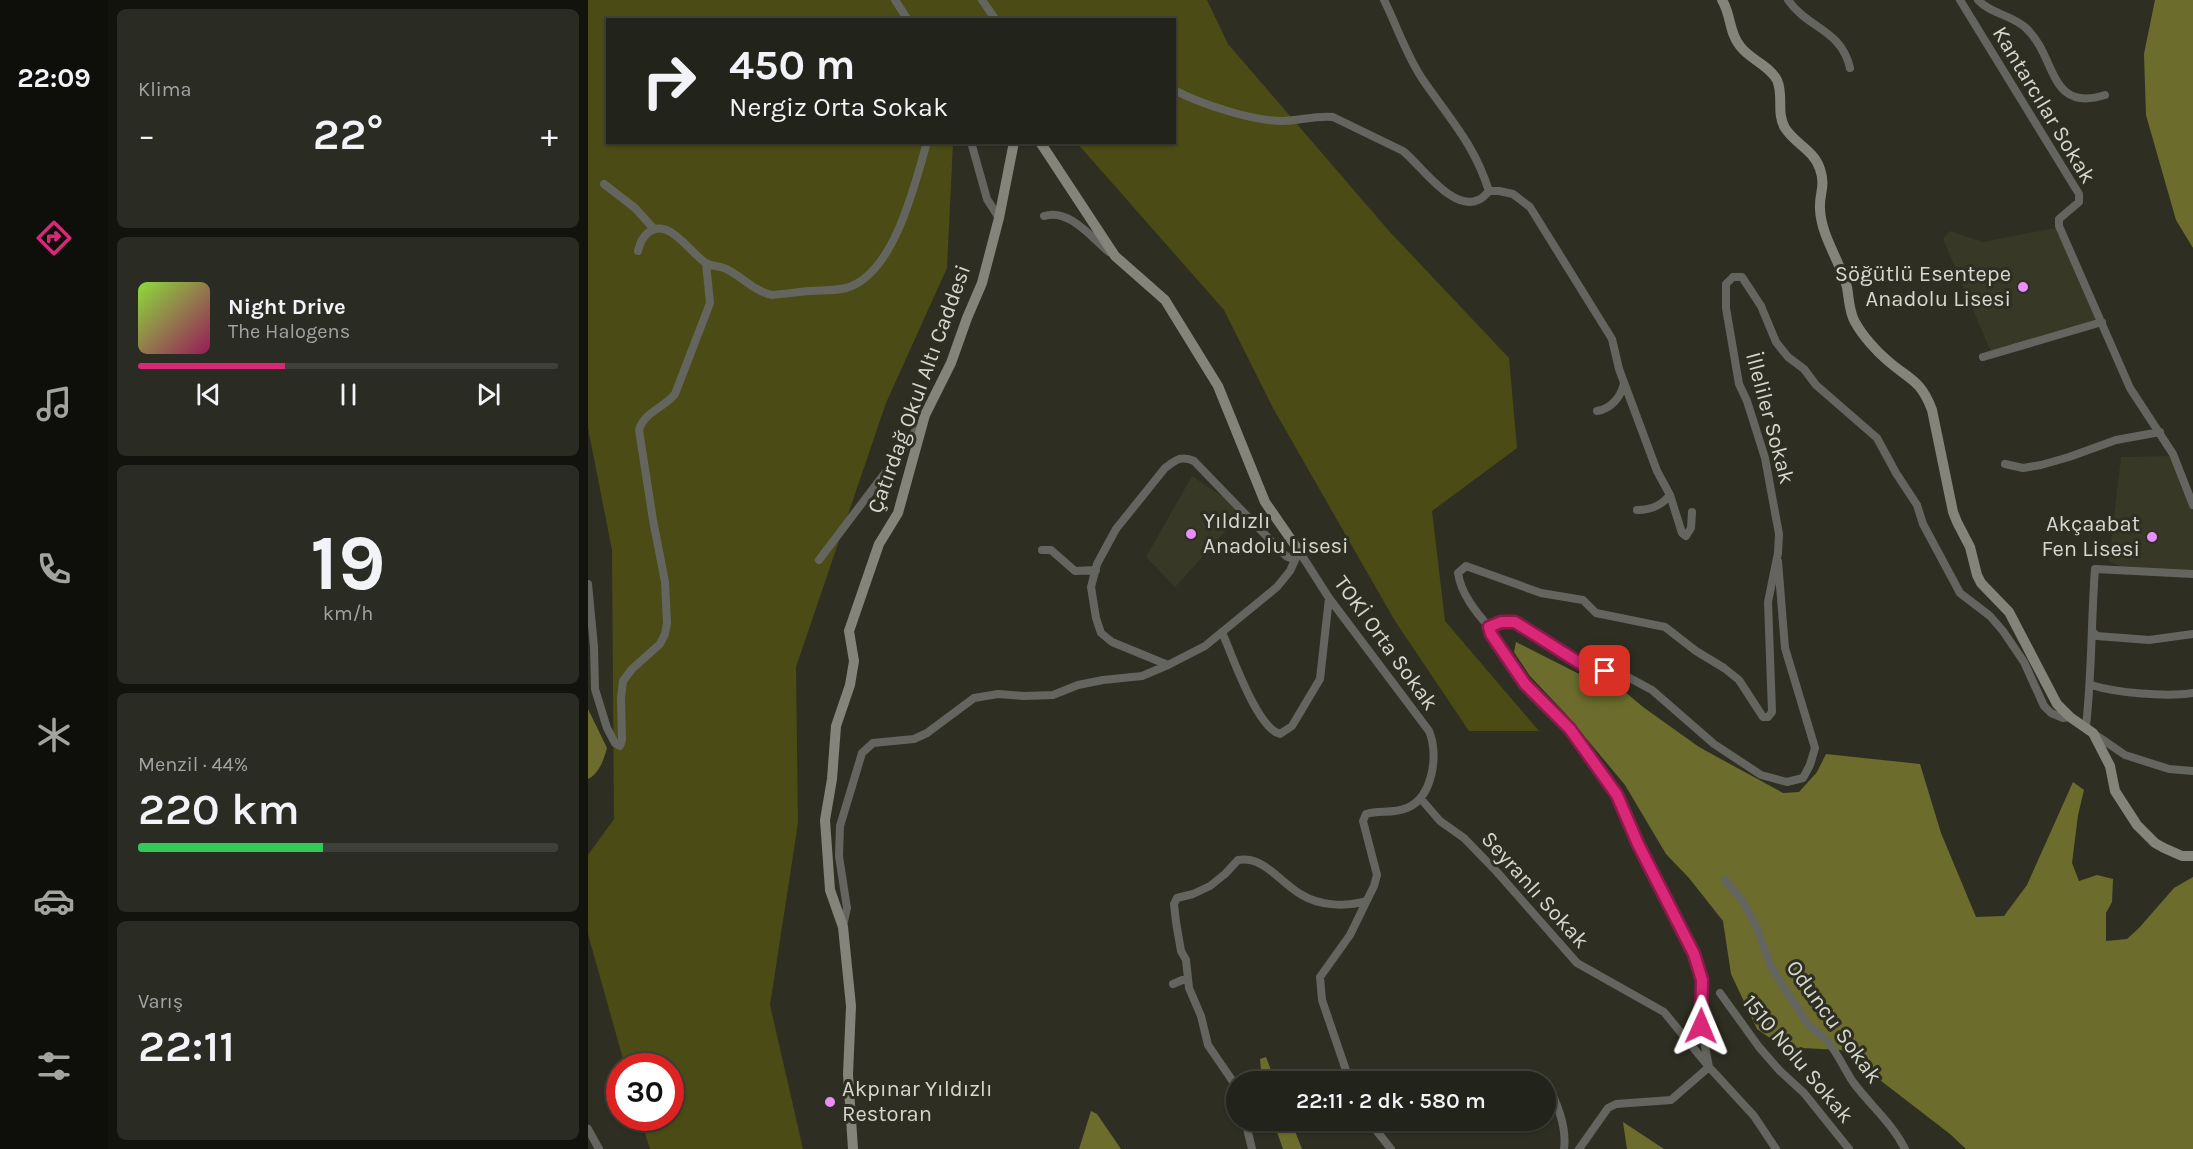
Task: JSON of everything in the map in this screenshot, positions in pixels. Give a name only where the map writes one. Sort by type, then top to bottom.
[{"type":"street","points":[[895,0],[907,18]]},
{"type":"street","points":[[982,0],[995,18]]},
{"type":"street","points":[[1384,0],[1422,79],[1461,131],[1476,156],[1489,191]]},
{"type":"street","points":[[1722,0],[1735,40],[1741,49],[1776,77],[1779,86],[1780,116],[1786,130],[1810,152],[1820,167],[1824,183],[1820,209],[1823,224],[1846,286],[1855,322],[1881,354],[1914,379],[1927,395],[1953,512],[1970,547],[1981,583],[2009,612],[2057,704],[2070,717],[2125,755],[2169,769],[2193,771]]},
{"type":"street","name":"Kantarcılar Sokak","points":[[1960,0],[2079,195],[2079,202],[2059,219],[2059,226],[2103,322]]},
{"type":"street","points":[[1978,0],[1990,9],[2015,20],[2030,32],[2041,47],[2059,85],[2072,97],[2090,99],[2105,95]]},
{"type":"street","points":[[1792,2],[1805,18],[1837,41],[1844,49],[1850,68]]},
{"type":"street","points":[[1176,91],[1192,100],[1222,109],[1273,120],[1333,117],[1403,151],[1437,186],[1455,198],[1471,202],[1479,200],[1489,191],[1499,191],[1514,194],[1530,207],[1612,339],[1624,381],[1657,471],[1670,495],[1682,533],[1686,536],[1691,528],[1692,512]]},
{"type":"street","points":[[604,184],[635,208],[654,229],[672,232],[706,263],[724,268],[762,293],[772,295],[849,287],[864,279],[876,268],[888,251],[911,197],[926,144]]},
{"type":"street","points":[[972,144],[987,199],[999,218]]},
{"type":"street","name":"Çatırdağ Okul Altı Caddesi","points":[[853,1149],[848,1074],[851,1006],[843,927],[830,890],[825,820],[837,726],[850,685],[854,661],[849,631],[879,544],[898,513],[926,415],[951,363],[982,283],[999,218],[1014,144]]},
{"type":"street","points":[[1041,144],[1115,256]]},
{"type":"street","points":[[843,927],[847,908],[839,856],[840,826],[862,753],[873,743],[914,739],[927,734],[974,698],[998,694],[1053,695],[1078,685],[1142,676],[1167,665],[1205,646],[1277,587],[1290,571],[1297,556],[1265,502],[1218,386],[1165,300],[1086,231],[1062,216],[1053,213],[1044,216]]},
{"type":"street","points":[[638,251],[640,241],[654,229]]},
{"type":"street","points":[[588,584],[595,689],[608,728],[615,743],[620,746],[623,681],[632,669],[660,644],[667,623],[665,582],[639,430],[645,417],[669,402],[675,394],[710,303],[706,263]]},
{"type":"street","name":"İlleliler Sokak","points":[[1489,627],[1474,608],[1460,582],[1458,573],[1466,566],[1540,593],[1583,600],[1596,613],[1665,627],[1739,680],[1763,717],[1768,717],[1772,712],[1767,602],[1778,554],[1779,534],[1769,477],[1754,420],[1739,384],[1726,308],[1726,284],[1732,277],[1742,276],[1753,290],[1776,342],[1788,357],[1804,369],[1816,385],[1877,438],[1891,465],[1917,505],[1923,524],[1960,593],[1990,616],[2003,631],[2024,662],[2044,706],[2050,713],[2063,718],[2070,717]]},
{"type":"street","points":[[1983,357],[2103,322],[2135,398],[2173,454],[2193,505]]},
{"type":"street","points":[[1596,411],[1606,408],[1617,399],[1624,381]]},
{"type":"street","points":[[819,560],[891,462],[910,440],[926,415]]},
{"type":"street","points":[[2006,464],[2023,468],[2069,457],[2116,440],[2160,432]]},
{"type":"street","name":"TOKİ Orta Sokak","points":[[1096,570],[1108,543],[1130,510],[1165,468],[1175,460],[1185,457],[1194,461],[1277,547],[1286,555],[1297,556],[1429,731],[1434,741],[1431,779],[1421,799]]},
{"type":"street","points":[[1637,510],[1651,509],[1660,505],[1670,495]]},
{"type":"street","points":[[1042,550],[1051,550],[1075,571],[1096,570],[1091,587],[1101,633],[1112,642],[1167,665]]},
{"type":"street","points":[[1579,1149],[1608,1108],[1616,1104],[1671,1100],[1709,1067],[1701,1026],[1702,980],[1694,954],[1642,853],[1617,795],[1570,729],[1525,684],[1491,634],[1489,627],[1501,622],[1515,622],[1586,667],[1624,675],[1652,690],[1714,744],[1761,775],[1787,782],[1803,778],[1815,748],[1785,648],[1778,554]]},
{"type":"street","points":[[2193,574],[2095,569],[2090,730],[2110,766],[2115,791],[2137,825],[2155,843],[2164,848],[2182,856],[2193,856]]},
{"type":"street","points":[[1222,632],[1250,699],[1267,725],[1273,732],[1280,734],[1292,726],[1320,679],[1329,598]]},
{"type":"street","points":[[2092,631],[2097,636],[2150,640],[2193,634]]},
{"type":"street","points":[[2091,685],[2108,690],[2193,693]]},
{"type":"street","points":[[1346,1071],[1322,1000],[1320,977],[1350,935],[1377,875],[1363,821],[1366,814],[1395,812],[1409,808],[1421,799]]},
{"type":"street","name":"Seyranlı Sokak","points":[[1421,799],[1440,821],[1464,838],[1497,872],[1577,963],[1664,1012],[1709,1067],[1754,1116],[1776,1149]]},
{"type":"street","points":[[1226,1071],[1208,1045],[1201,1016],[1189,988],[1186,960],[1179,942],[1174,904],[1177,898],[1202,890],[1217,880],[1238,860],[1247,858],[1256,861],[1301,895],[1318,902],[1347,904],[1366,901]]},
{"type":"street","name":"Oduncu Sokak","points":[[1725,880],[1742,900],[1757,928],[1771,967],[1807,1023],[1826,1039],[1853,1081],[1898,1136],[1905,1149]]},
{"type":"street","points":[[1173,984],[1187,978]]},
{"type":"street","name":"1510 Nolu Sokak","points":[[1720,993],[1759,1047],[1804,1093],[1850,1149]]},
{"type":"street","points":[[1556,1104],[1564,1134],[1564,1149]]},
{"type":"street","points":[[588,1129],[599,1149]]},
{"type":"street","points":[[1248,1131],[1252,1149]]},
{"type":"street","points":[[1376,1131],[1390,1149]]},
{"type":"shaded area","points":[[588,0],[1207,0],[1228,44],[1389,231],[1509,358],[1517,448],[1432,511],[1445,621],[1539,731],[1469,731],[1395,621],[1273,408],[1224,310],[1078,144],[1176,144],[1176,18],[960,18],[959,16],[958,18],[606,18],[606,144],[953,144],[947,268],[886,403],[796,667],[798,823],[770,1005],[803,1149],[650,1149],[644,1131],[684,1131],[684,1053],[621,1053],[588,934],[588,855],[614,819],[612,550],[588,428]]},
{"type":"shaded area","points":[[2155,0],[2193,0],[2193,248],[2176,220],[2146,115],[2144,54]]},
{"type":"shaded area","name":"Söğütlü Esentepe Anadolu Lisesi","points":[[2060,227],[2097,322],[1991,352],[1943,239],[1950,231],[1983,242]]},
{"type":"shaded area","name":"Akçaabat Fen Lisesi","points":[[2171,456],[2185,484],[2193,512],[2193,572],[2127,570],[2109,561],[2121,457]]},
{"type":"shaded area","name":"Yıldızlı Anadolu Lisesi","points":[[1192,476],[1244,511],[1175,587],[1146,557]]},
{"type":"shaded area","points":[[1516,642],[1589,679],[1624,691],[1699,747],[1783,793],[1799,792],[1817,772],[1826,754],[1920,764],[1941,833],[1976,917],[2004,916],[2027,885],[2073,782],[2084,790],[2078,815],[2072,863],[2079,881],[2097,875],[2113,879],[2112,902],[2106,913],[2106,941],[2127,939],[2174,888],[2193,877],[2193,1149],[1966,1149],[1950,1134],[1841,1050],[1783,1047],[1757,1029],[1731,974],[1723,921],[1689,878],[1666,854],[1625,785],[1565,713],[1530,676],[1514,652]]},
{"type":"shaded area","points":[[588,709],[607,748],[598,770],[588,779]]},
{"type":"shaded area","points":[[1266,1057],[1271,1071],[1261,1071],[1260,1059]]},
{"type":"shaded area","points":[[1091,1111],[1097,1114],[1121,1149],[1079,1149]]},
{"type":"shaded area","points":[[1623,1122],[1664,1149],[1627,1149]]},
{"type":"shaded area","points":[[1277,1131],[1295,1131],[1302,1149],[1283,1149]]},
{"type":"place","name":"Söğütlü Esentepe Anadolu Lisesi","points":[[2023,287]]},
{"type":"place","name":"Yıldızlı Anadolu Lisesi","points":[[1191,534]]},
{"type":"place","name":"Akçaabat Fen Lisesi","points":[[2152,537]]},
{"type":"place","name":"Akpınar Yıldızlı Restoran","points":[[830,1102]]},
{"type":"route","points":[[1605,671],[1586,667],[1515,622],[1501,622],[1489,627],[1491,634],[1525,684],[1570,729],[1617,795],[1638,844],[1694,954],[1702,980],[1701,1026]]}]
